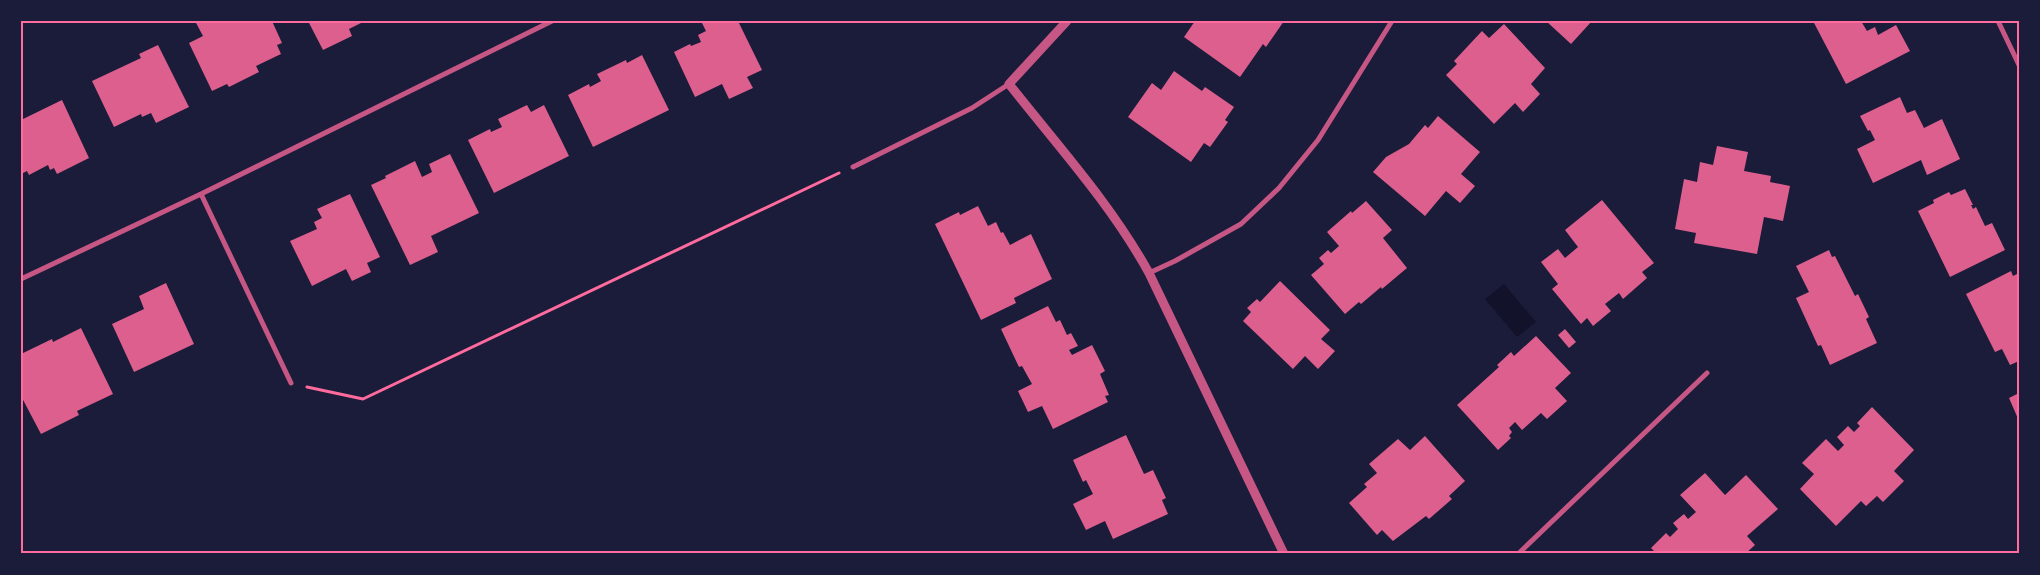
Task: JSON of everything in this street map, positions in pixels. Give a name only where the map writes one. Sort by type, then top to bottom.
[{"type":"street","points":[[21,279],[200,194],[552,21]]},
{"type":"street","points":[[853,166],[972,108],[1009,84],[1067,21]]},
{"type":"street","points":[[1149,273],[1175,262],[1241,224],[1279,188],[1318,140],[1392,21]]},
{"type":"street","points":[[1998,21],[2019,65]]},
{"type":"street","points":[[1009,84],[1102,199],[1135,247],[1284,554]]},
{"type":"street","points":[[200,194],[291,383]]},
{"type":"street","points":[[1518,554],[1707,373]]},
{"type":"path","points":[[291,383],[363,399],[853,166]]},
{"type":"shaded area","points":[[1504,284],[1536,322],[1517,337],[1485,299]]},
{"type":"building","points":[[195,21],[272,21],[282,43],[277,45],[281,54],[256,66],[259,72],[229,87],[227,84],[212,91],[189,43],[203,36]]},
{"type":"building","points":[[308,21],[365,21],[349,29],[352,36],[323,50]]},
{"type":"building","points":[[701,21],[738,21],[762,70],[747,77],[753,88],[729,99],[722,84],[695,97],[674,52],[690,44],[691,46],[701,42],[698,35],[706,31]]},
{"type":"building","points":[[1195,21],[1284,21],[1266,47],[1263,44],[1240,77],[1184,37]]},
{"type":"building","points":[[1546,21],[1592,21],[1571,44]]},
{"type":"building","points":[[1813,21],[1861,21],[1867,31],[1875,27],[1878,35],[1896,25],[1910,51],[1846,84]]},
{"type":"building","points":[[1504,24],[1545,68],[1531,84],[1540,94],[1523,112],[1515,103],[1494,124],[1446,75],[1457,64],[1454,61],[1482,31],[1489,38]]},
{"type":"building","points":[[158,45],[189,107],[156,123],[151,113],[142,117],[141,114],[114,127],[92,81],[141,58],[139,54]]},
{"type":"building","points":[[642,55],[669,110],[593,147],[568,95],[589,84],[590,87],[601,81],[597,74],[626,60],[627,63]]},
{"type":"building","points":[[1174,71],[1202,91],[1205,87],[1234,107],[1225,120],[1228,122],[1210,147],[1204,143],[1191,162],[1128,117],[1152,83],[1161,90]]},
{"type":"building","points":[[1900,97],[1907,113],[1915,110],[1924,128],[1942,119],[1960,159],[1927,175],[1921,160],[1873,183],[1857,149],[1875,140],[1860,116]]},
{"type":"building","points":[[62,100],[89,158],[57,174],[54,168],[50,170],[48,165],[29,175],[27,171],[21,174],[21,120]]},
{"type":"building","points":[[527,105],[531,112],[544,105],[569,156],[494,193],[468,140],[490,129],[491,132],[502,127],[498,119]]},
{"type":"building","points":[[1438,116],[1480,152],[1461,174],[1475,186],[1460,203],[1446,191],[1425,216],[1373,172],[1386,157],[1409,144],[1425,125],[1428,128]]},
{"type":"building","points":[[1717,146],[1748,152],[1744,171],[1771,176],[1770,182],[1790,186],[1783,221],[1764,217],[1757,254],[1694,243],[1696,233],[1675,229],[1684,179],[1697,182],[1700,162],[1713,165]]},
{"type":"building","points":[[450,154],[479,213],[431,236],[438,252],[410,265],[371,185],[415,161],[422,177],[432,172],[429,164]]},
{"type":"building","points":[[1965,189],[1973,209],[1976,207],[1985,226],[1992,223],[2005,250],[1950,277],[1918,211],[1934,203],[1933,200],[1949,192],[1951,195]]},
{"type":"building","points":[[350,194],[380,257],[367,263],[371,272],[352,281],[346,269],[312,286],[290,241],[317,229],[314,222],[322,218],[317,209]]},
{"type":"building","points":[[1602,200],[1654,263],[1642,272],[1647,278],[1623,299],[1619,293],[1605,304],[1611,311],[1593,326],[1587,318],[1581,324],[1552,289],[1558,284],[1541,262],[1558,249],[1565,258],[1578,247],[1565,230]]},
{"type":"building","points":[[1366,201],[1392,230],[1383,238],[1407,268],[1382,289],[1381,287],[1361,304],[1359,302],[1345,314],[1311,275],[1324,264],[1319,258],[1328,250],[1331,253],[1339,246],[1327,232],[1351,211],[1352,213]]},
{"type":"building","points":[[978,206],[988,226],[996,222],[1010,245],[1031,234],[1052,279],[1014,298],[1016,303],[981,320],[935,224],[959,212],[960,215]]},
{"type":"building","points":[[1829,250],[1832,257],[1835,256],[1855,296],[1858,294],[1869,317],[1866,319],[1877,343],[1830,365],[1821,345],[1818,346],[1796,298],[1809,292],[1796,266]]},
{"type":"building","points":[[2011,271],[2013,276],[2019,273],[2019,361],[2010,365],[2002,349],[1995,352],[1966,294]]},
{"type":"building","points":[[1280,281],[1330,330],[1321,339],[1335,351],[1318,369],[1305,356],[1293,369],[1243,321],[1251,312],[1247,308],[1257,299],[1260,302]]},
{"type":"building","points":[[166,283],[194,344],[134,372],[112,324],[144,309],[139,296]]},
{"type":"building","points":[[1048,306],[1056,322],[1060,320],[1067,335],[1071,333],[1078,346],[1069,350],[1072,355],[1092,345],[1105,371],[1100,374],[1109,395],[1105,396],[1108,402],[1053,429],[1042,406],[1028,412],[1018,391],[1032,384],[1022,366],[1019,367],[1001,329]]},
{"type":"building","points":[[81,328],[113,394],[77,411],[79,415],[41,434],[21,396],[21,354],[52,339],[53,342]]},
{"type":"building","points":[[1565,329],[1576,342],[1569,348],[1558,335]]},
{"type":"building","points":[[1536,336],[1571,373],[1555,388],[1567,401],[1547,419],[1541,413],[1522,430],[1515,422],[1509,428],[1512,432],[1509,436],[1511,438],[1498,450],[1457,405],[1499,367],[1497,365],[1511,352],[1514,356]]},
{"type":"building","points":[[2019,393],[2019,421],[2009,398]]},
{"type":"building","points":[[1872,407],[1914,450],[1894,471],[1904,481],[1883,502],[1877,496],[1866,506],[1861,501],[1836,526],[1800,489],[1814,474],[1802,463],[1826,439],[1838,451],[1844,445],[1837,437],[1848,426],[1854,432],[1860,426],[1857,423]]},
{"type":"building","points":[[1126,435],[1144,474],[1153,470],[1166,498],[1162,500],[1168,514],[1113,539],[1105,521],[1086,530],[1073,504],[1093,494],[1086,480],[1083,482],[1073,460]]},
{"type":"building","points":[[1425,436],[1465,481],[1449,496],[1452,499],[1429,519],[1426,516],[1393,541],[1382,530],[1377,535],[1349,503],[1367,487],[1364,484],[1377,473],[1369,464],[1398,439],[1410,450]]},
{"type":"building","points":[[1705,473],[1725,495],[1746,475],[1778,509],[1747,536],[1755,545],[1745,554],[1657,554],[1651,548],[1666,533],[1670,537],[1678,529],[1673,523],[1684,514],[1688,519],[1696,512],[1680,495]]}]
